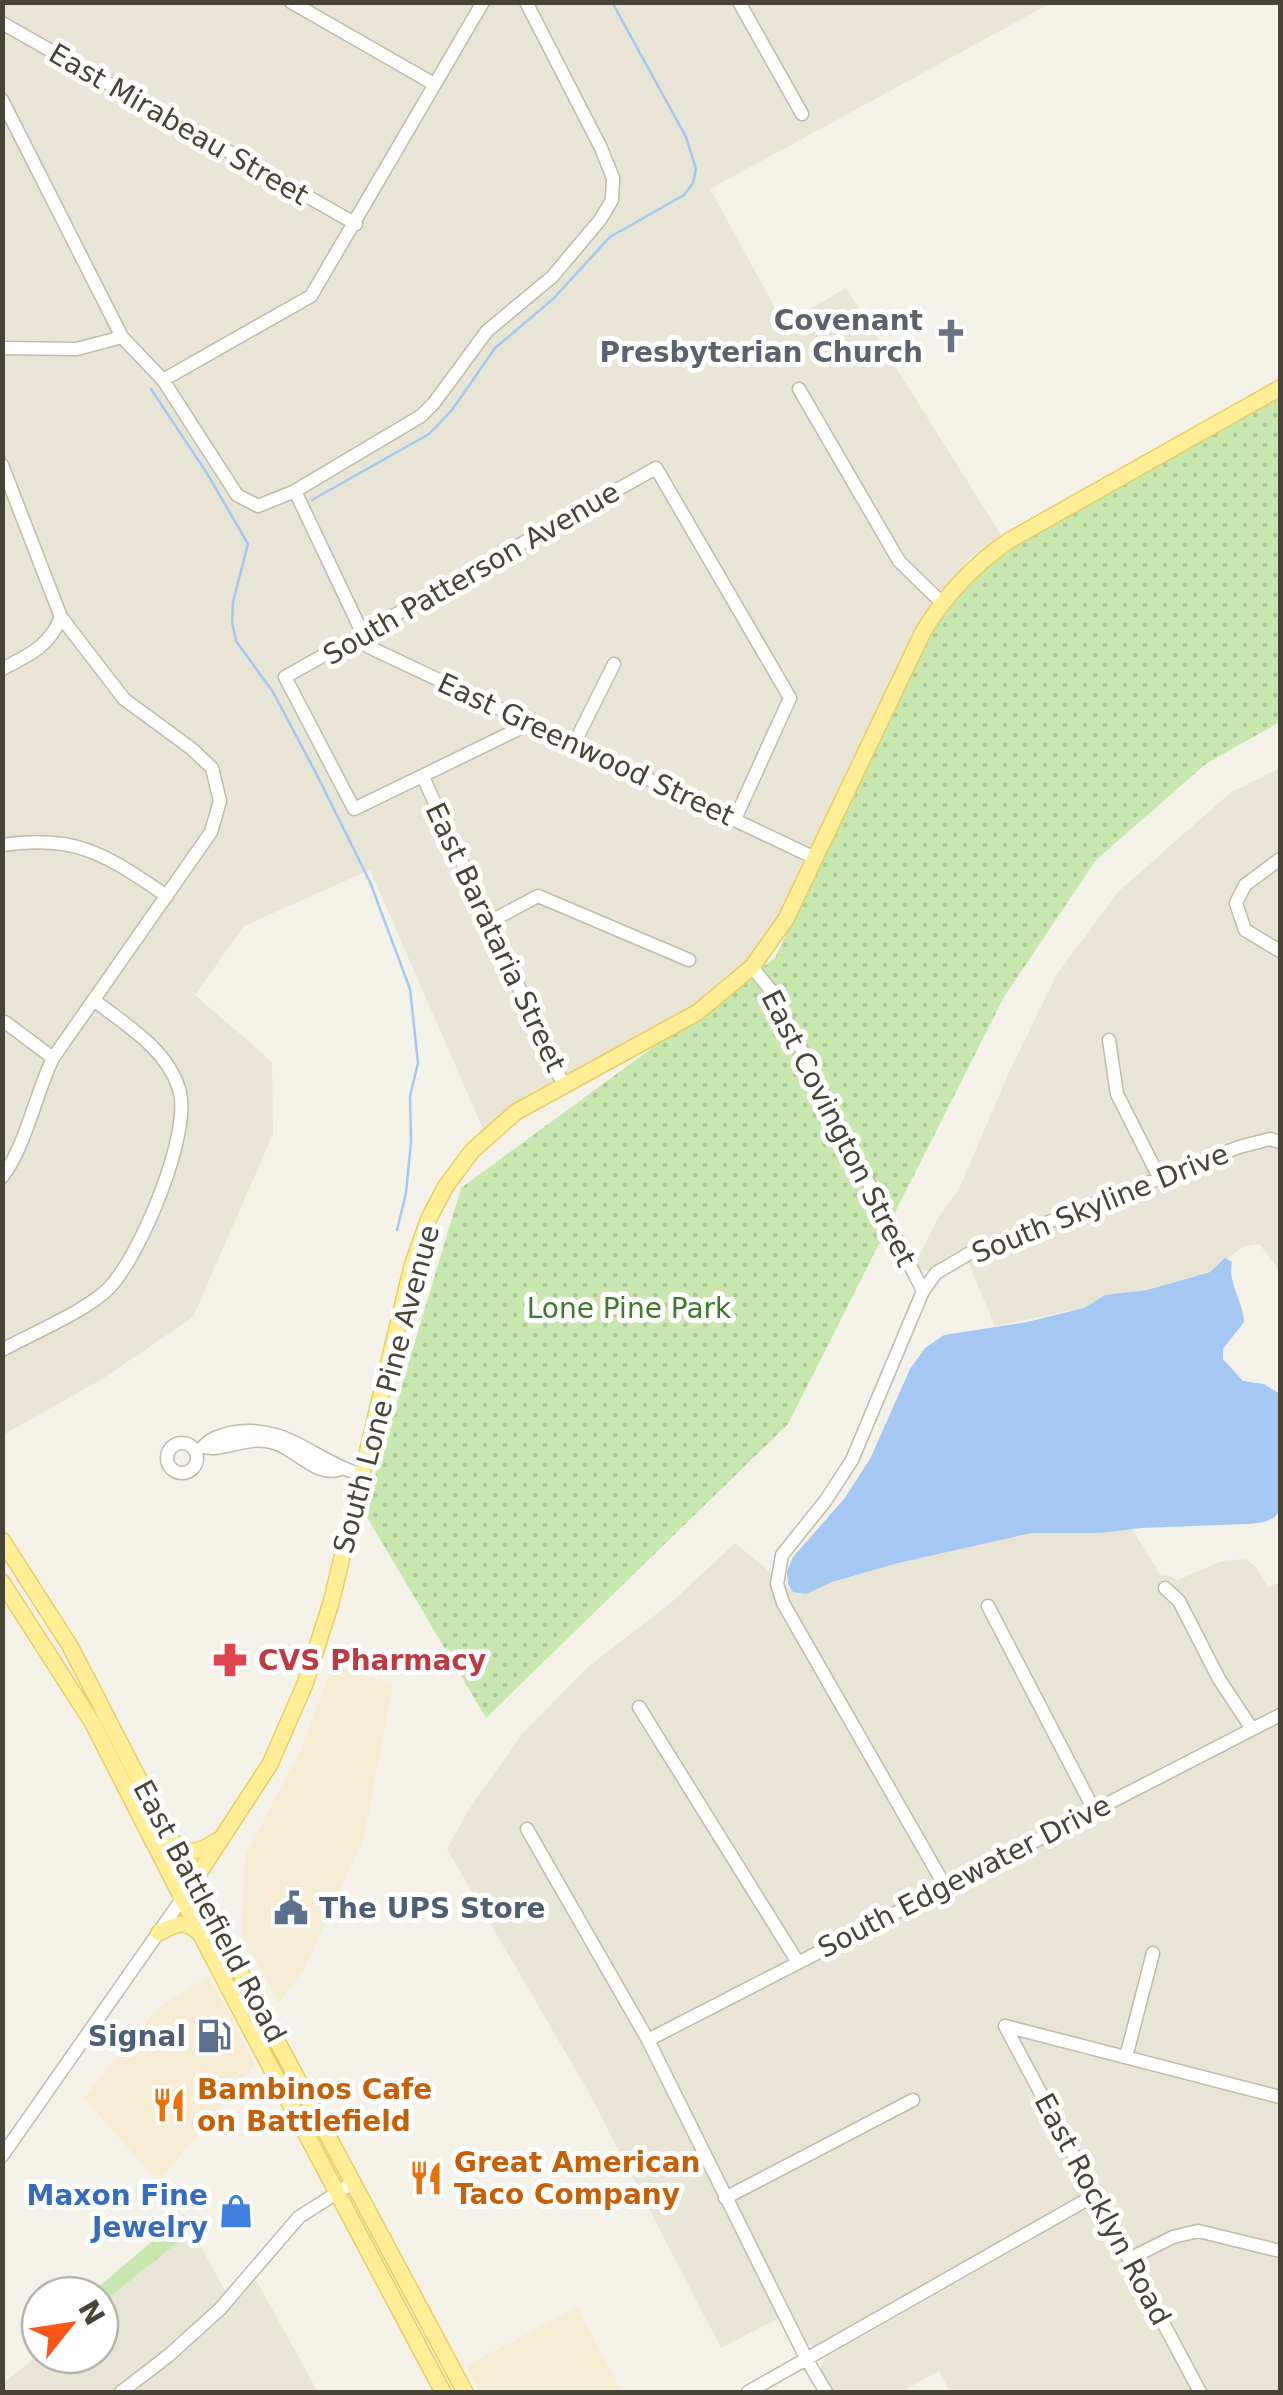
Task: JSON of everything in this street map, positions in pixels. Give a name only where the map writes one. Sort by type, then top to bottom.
[{"type":"main road","name":"South Lone Pine Avenue","points":[[182,1899],[270,1764],[305,1684],[326,1622],[412,1266],[437,1202],[462,1162],[516,1112],[698,1012],[752,967],[786,919],[915,648],[942,603],[973,568],[1010,540],[1280,388]]},
{"type":"main road","name":"East Battlefield Road","points":[[2,1540],[70,1646],[192,1884],[465,2392]]},
{"type":"main road","name":"East Battlefield Road","points":[[2,1582],[92,1722],[443,2392]]},
{"type":"main road","points":[[169,1836],[175,1844],[195,1852],[215,1842],[232,1823]]},
{"type":"main road","points":[[159,1934],[180,1923],[189,1924],[203,1938]]},
{"type":"street","points":[[290,2],[434,84]]},
{"type":"street","points":[[163,380],[312,296],[483,2]]},
{"type":"street","points":[[2,100],[122,337],[163,380],[237,495],[258,506],[294,491],[421,416],[487,331],[552,277],[612,200],[614,178],[526,2]]},
{"type":"street","points":[[739,2],[802,114]]},
{"type":"street","name":"East Mirabeau Street","points":[[2,23],[356,224]]},
{"type":"street","points":[[2,348],[78,349],[122,337]]},
{"type":"street","points":[[799,389],[899,560],[942,603]]},
{"type":"street","points":[[2,465],[8,496],[62,617],[124,699],[212,768],[220,802],[211,832],[54,1058],[37,1092],[15,1159],[2,1177]]},
{"type":"street","name":"South Patterson Avenue","points":[[285,677],[656,468],[790,698],[735,819]]},
{"type":"street","points":[[294,491],[362,636]]},
{"type":"street","points":[[2,669],[42,648],[54,636],[62,617]]},
{"type":"street","name":"East Greenwood Street","points":[[362,636],[369,647],[815,858]]},
{"type":"street","points":[[574,744],[614,664]]},
{"type":"street","name":"East Barataria Street","points":[[285,677],[354,809],[423,777],[563,1084]]},
{"type":"street","points":[[423,777],[531,723]]},
{"type":"street","points":[[2,844],[67,844],[104,854],[168,896]]},
{"type":"street","points":[[1280,859],[1245,885],[1236,904],[1245,930],[1280,951]]},
{"type":"street","points":[[490,921],[538,896],[689,960]]},
{"type":"street","name":"East Covington Street","points":[[752,967],[773,993],[923,1291]]},
{"type":"street","points":[[2,1350],[109,1288],[139,1244],[180,1137],[180,1089],[169,1068],[154,1047],[95,1001]]},
{"type":"street","points":[[5,1022],[54,1058]]},
{"type":"street","points":[[1110,1040],[1117,1094],[1160,1178]]},
{"type":"street","name":"South Skyline Drive","points":[[945,1886],[782,1603],[776,1584],[782,1555],[836,1487],[852,1460],[923,1291],[936,1273],[970,1253],[1239,1147],[1270,1140],[1280,1142]]},
{"type":"street","points":[[199,1449],[209,1440],[247,1430],[267,1436],[282,1435],[325,1465],[362,1475]]},
{"type":"street","points":[[1166,1588],[1179,1600],[1220,1679],[1252,1729]]},
{"type":"street","points":[[988,1606],[1094,1810]]},
{"type":"street","points":[[638,1707],[797,1961]]},
{"type":"street","name":"South Edgewater Drive","points":[[648,2040],[1280,1715]]},
{"type":"street","points":[[527,1829],[648,2040],[826,2392]]},
{"type":"street","name":"South Lone Pine Avenue","points":[[2,2156],[182,1899]]},
{"type":"street","points":[[1154,1953],[1126,2057],[1280,2097]]},
{"type":"street","name":"East Rocklyn Road","points":[[1126,2057],[1005,2026],[1200,2392]]},
{"type":"street","points":[[725,2198],[914,2100]]},
{"type":"street","points":[[121,2392],[220,2309],[299,2217],[354,2182]]},
{"type":"street","points":[[748,2392],[1095,2195]]},
{"type":"street","points":[[1129,2259],[1172,2237],[1192,2232],[1210,2233],[1280,2252]]},
{"type":"shaded area","points":[[3,3],[1051,3],[710,189],[784,324],[846,288],[1001,535],[969,559],[929,609],[770,932],[737,975],[688,1010],[534,1091],[484,1131],[370,870],[244,926],[195,995],[272,1062],[273,1134],[193,1317],[104,1378],[3,1435]]},
{"type":"shaded area","points":[[1280,768],[1280,1271],[1259,1244],[1242,1247],[1211,1271],[1147,1290],[1105,1295],[1084,1308],[995,1326],[962,1248],[929,1271],[920,1269],[916,1262],[937,1220],[959,1189],[1057,974],[1119,891],[1230,793]]},
{"type":"shaded area","points":[[1132,1529],[1161,1576],[1178,1580],[1222,1561],[1245,1559],[1256,1567],[1268,1587],[1280,1582],[1280,2392],[950,2392],[939,2371],[901,2392],[834,2392],[820,2369],[825,2358],[1034,2239],[1028,2226],[816,2347],[806,2344],[789,2313],[721,2348],[588,2091],[447,1849],[468,1811],[522,1734],[588,1667],[673,1601],[735,1543],[793,1591],[805,1594],[898,1563],[1032,1533]]},
{"type":"shaded area","points":[[333,1664],[393,1685],[364,1837],[304,1970],[279,2003],[241,1935],[245,1856],[302,1747]]},
{"type":"shaded area","points":[[209,1976],[255,2065],[158,2182],[84,2098],[159,2007]]},
{"type":"shaded area","points":[[192,2231],[233,2305],[256,2280],[318,2392],[3,2392],[2,2384],[20,2370],[20,2375],[120,2375],[120,2289]]},
{"type":"shaded area","points":[[577,2307],[622,2392],[480,2392],[466,2366]]},
{"type":"green space","name":"Lone Pine Park","points":[[1280,398],[1280,722],[1207,763],[1096,860],[1004,997],[788,1424],[486,1718],[364,1512],[461,1188],[775,958],[917,655],[952,603],[978,575],[1028,537]]},
{"type":"green space","points":[[184,2214],[192,2231],[120,2289],[120,2275],[112,2275]]},
{"type":"water","points":[[1225,1258],[1232,1262],[1244,1322],[1223,1349],[1223,1359],[1243,1381],[1264,1384],[1280,1394],[1280,1511],[1274,1518],[1248,1524],[1032,1533],[898,1563],[832,1582],[806,1594],[793,1592],[787,1571],[793,1557],[844,1499],[870,1459],[910,1369],[925,1348],[944,1335],[1027,1322],[1084,1308],[1105,1295],[1147,1290],[1210,1272]]},
{"type":"waterway","points":[[312,500],[429,434],[452,410],[495,348],[553,299],[610,237],[684,195],[693,183],[696,169],[686,137],[612,2]]},
{"type":"waterway","points":[[151,389],[248,544],[233,602],[236,641],[273,692],[317,775],[370,882],[410,989],[418,1063],[410,1096],[406,1193],[397,1230]]},
{"type":"place","name":"Covenant Presbyterian Church","points":[[951,336]]},
{"type":"place","name":"CVS Pharmacy","points":[[230,1660]]},
{"type":"place","name":"The UPS Store","points":[[291,1908]]},
{"type":"place","name":"Signal","points":[[214,2036]]},
{"type":"place","name":"Bambinos Cafe on Battlefield","points":[[169,2105]]},
{"type":"place","name":"Great American Taco Company","points":[[426,2178]]},
{"type":"place","name":"Maxon Fine Jewelry","points":[[236,2211]]}]
